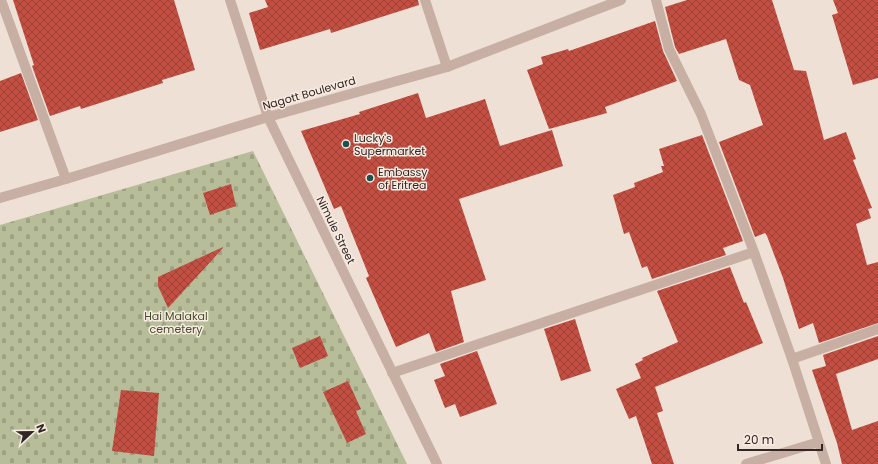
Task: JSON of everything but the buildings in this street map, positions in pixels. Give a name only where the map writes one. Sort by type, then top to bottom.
[{"type":"street","points":[[1,0],[66,179]]},
{"type":"street","name":"Nimule Street","points":[[230,0],[268,117],[437,464]]},
{"type":"street","points":[[425,0],[447,67]]},
{"type":"street","name":"Nagott Boulevard","points":[[0,198],[268,117],[447,67],[621,0]]},
{"type":"street","points":[[656,0],[669,49],[701,114],[754,252],[792,359],[826,464]]},
{"type":"street","points":[[392,373],[754,252]]},
{"type":"street","points":[[792,359],[878,330]]},
{"type":"street","points":[[746,464],[819,442]]},
{"type":"green space","name":"Hai Malakal cemetery","points":[[253,151],[407,464],[0,464],[0,225]]},
{"type":"place","name":"Lucky's Supermarket","points":[[346,144]]},
{"type":"place","name":"Embassy of Eritrea","points":[[370,178]]}]
